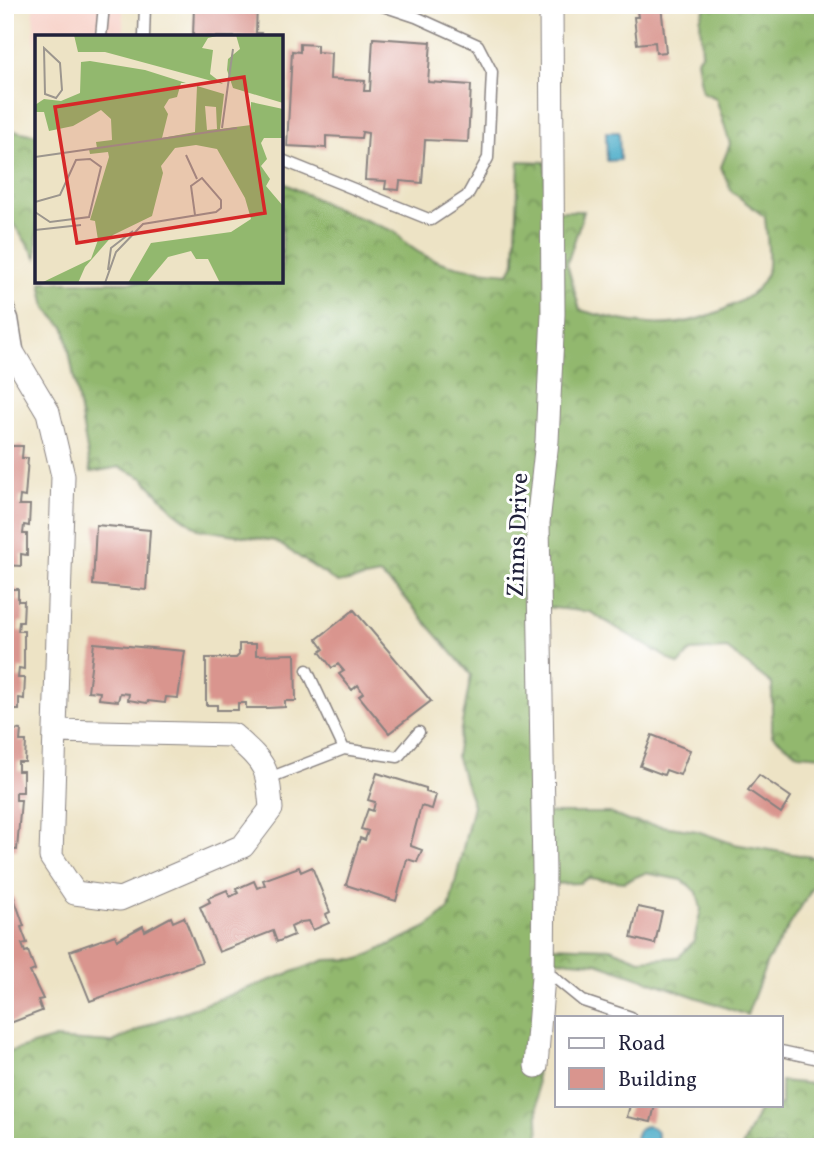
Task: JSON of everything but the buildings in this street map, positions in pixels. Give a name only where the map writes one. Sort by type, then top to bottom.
[{"type":"street","name":"Zinns Drive","points":[[536,1066],[543,968],[538,523],[547,441],[553,314],[551,5]]},
{"type":"street","points":[[10,349],[48,412],[63,476],[51,858],[75,893],[120,899],[243,846],[271,809],[269,778],[264,764],[233,735],[57,731]]},
{"type":"lane","points":[[101,35],[104,5]]},
{"type":"lane","points":[[144,35],[145,5]]},
{"type":"lane","points":[[284,161],[431,220],[467,196],[488,158],[492,72],[478,45],[415,17],[380,5]]},
{"type":"lane","points":[[5,298],[19,346],[10,349]]},
{"type":"lane","points":[[307,670],[344,749]]},
{"type":"lane","points":[[269,778],[344,749],[398,757],[419,732]]},
{"type":"lane","points":[[543,968],[583,1001],[628,1016]]},
{"type":"lane","points":[[782,1051],[823,1060]]},
{"type":"shaded area","points":[[33,5],[123,5],[123,35],[35,35],[35,54]]},
{"type":"green space","points":[[706,5],[823,5],[823,756],[798,754],[772,735],[772,684],[727,649],[691,651],[679,665],[590,612],[545,607],[545,813],[610,813],[628,821],[697,831],[734,844],[818,858],[814,886],[767,962],[747,1015],[597,963],[545,959],[536,1066],[539,1147],[5,1147],[5,1053],[53,1039],[111,1043],[153,1023],[325,960],[360,959],[427,927],[449,909],[473,805],[456,756],[471,675],[399,591],[380,575],[338,583],[275,541],[198,529],[173,510],[143,478],[120,467],[91,472],[65,328],[46,308],[41,284],[284,284],[284,183],[332,207],[396,232],[406,243],[433,259],[463,268],[509,273],[515,262],[519,161],[545,162],[547,211],[584,211],[567,264],[580,310],[621,320],[658,324],[676,324],[713,314],[744,299],[758,288],[767,272],[768,252],[765,217],[731,191],[721,167],[730,144],[716,98],[702,92],[697,59],[702,53],[700,19]],"holes":[[[645,873],[682,880],[697,892],[701,909],[694,941],[679,957],[640,960],[610,948],[545,946],[548,884],[580,883],[588,878],[624,882]]]},
{"type":"green space","points":[[5,129],[35,135],[35,255],[5,212]]},
{"type":"green space","points":[[782,1081],[823,1085],[823,1147],[742,1147],[762,1106],[782,1106]]},
{"type":"water","points":[[606,132],[619,132],[620,160],[607,161]]},
{"type":"water","points":[[647,1126],[655,1129],[658,1137],[655,1145],[647,1148],[639,1145],[636,1137],[639,1129]]}]
